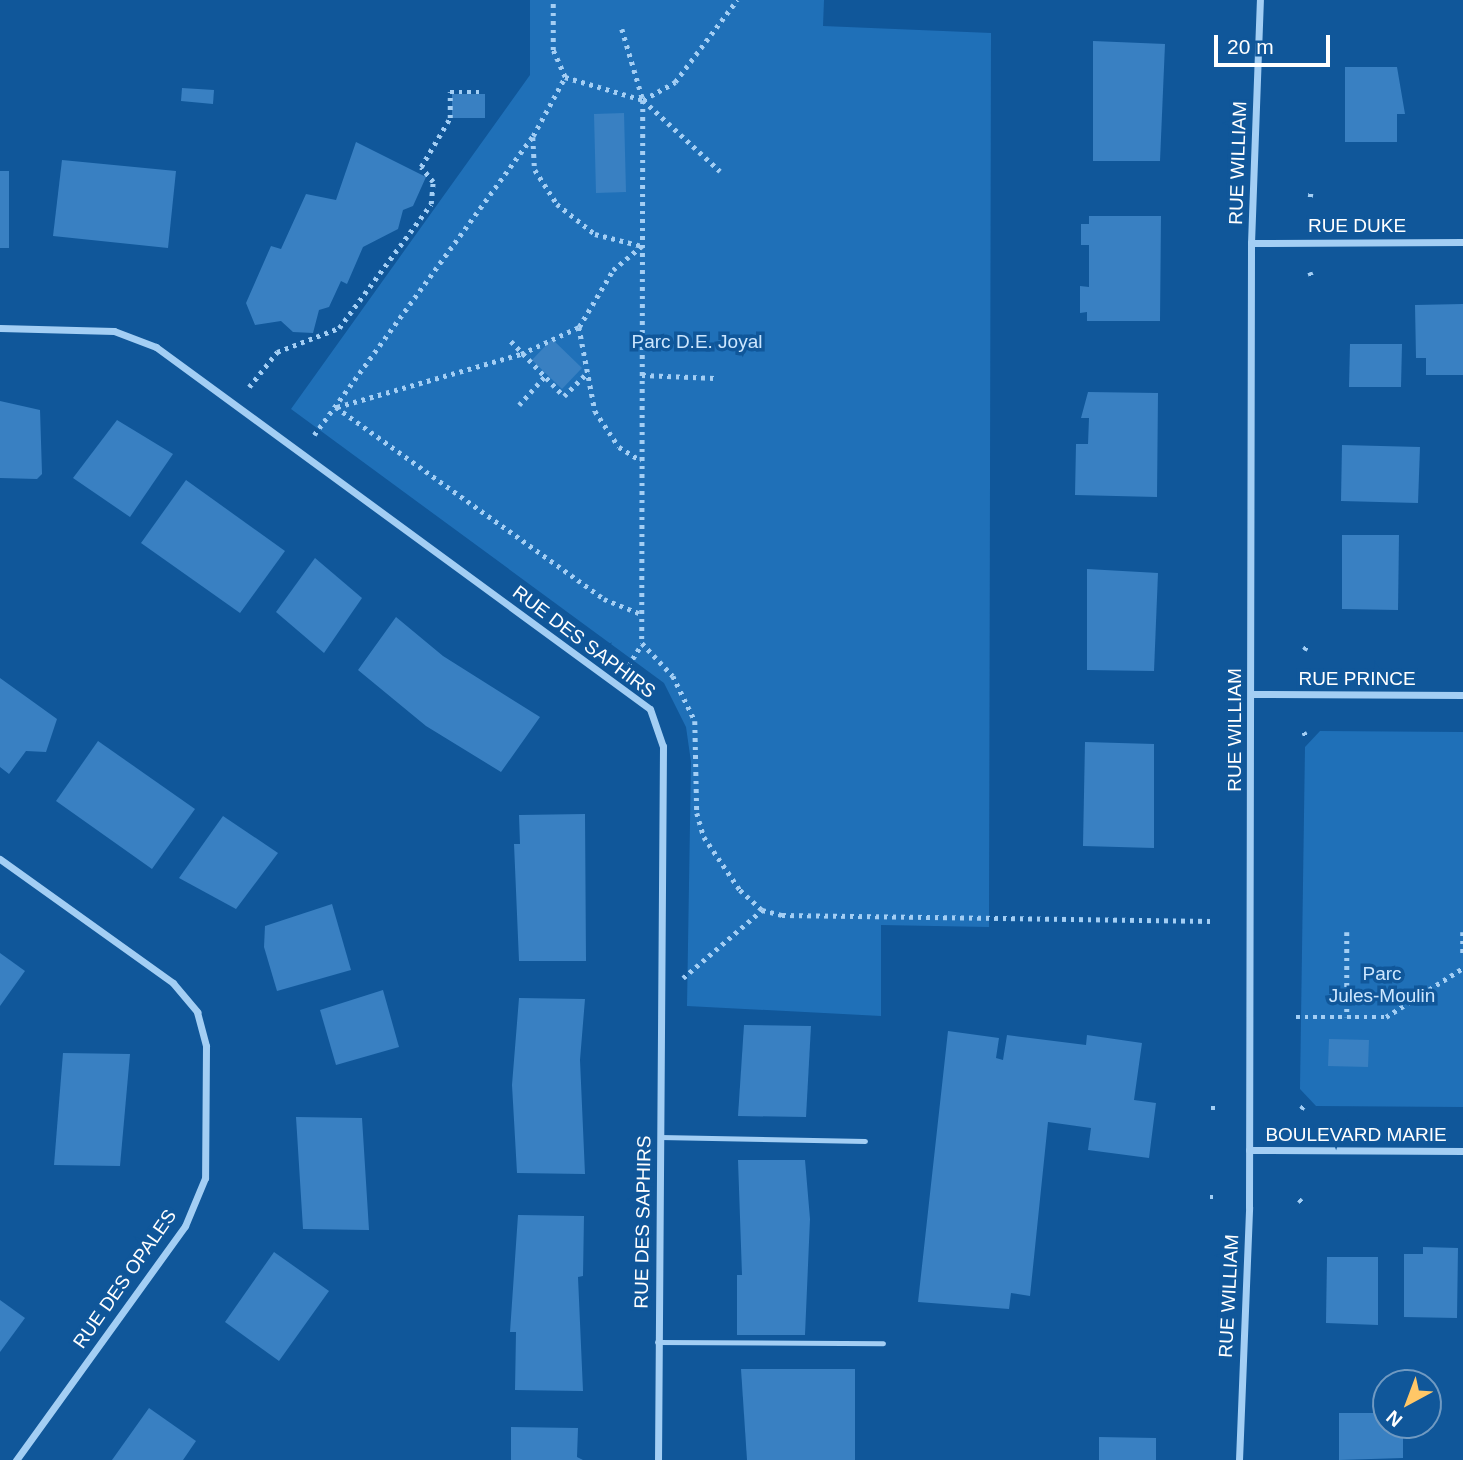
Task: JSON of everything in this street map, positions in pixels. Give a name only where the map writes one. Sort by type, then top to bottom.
[{"type":"street","name":"RUE WILLIAM","points":[[1239,1460],[1249,1150],[1251,243],[1260,0]]},
{"type":"street","name":"RUE DUKE","points":[[1251,243],[1463,242]]},
{"type":"street","name":"RUE DES SAPHIRS","points":[[0,328],[114,331],[156,347],[650,709],[663,746],[659,1000],[658,1460]]},
{"type":"street","name":"RUE PRINCE","points":[[1251,694],[1463,695]]},
{"type":"street","name":"RUE DES OPALES","points":[[0,859],[173,983],[197,1013],[206,1046],[205,1178],[185,1226],[16,1460]]},
{"type":"street","name":"BOULEVARD MARIE","points":[[1249,1150],[1463,1151]]},
{"type":"lane","points":[[660,1137],[865,1140]]},
{"type":"lane","points":[[657,1342],[883,1343]]},
{"type":"path","points":[[553,0],[553,50],[565,76],[643,100],[720,171]]},
{"type":"path","points":[[643,100],[675,82],[737,0]]},
{"type":"path","points":[[622,29],[643,100],[642,643],[673,676],[695,721],[697,813],[704,837],[762,910]]},
{"type":"path","points":[[301,452],[533,136],[565,76]]},
{"type":"path","points":[[235,404],[277,352],[339,328],[431,204],[433,182],[421,167],[450,118],[450,92],[483,92]]},
{"type":"path","points":[[533,136],[535,170],[557,204],[595,234],[642,246]]},
{"type":"path","points":[[336,407],[521,354],[579,327],[613,270],[642,246]]},
{"type":"path","points":[[579,327],[595,411],[619,447],[642,462]]},
{"type":"path","points":[[511,341],[564,396],[587,372]]},
{"type":"path","points":[[642,375],[715,378]]},
{"type":"path","points":[[519,405],[544,377]]},
{"type":"path","points":[[336,407],[604,599],[641,614]]},
{"type":"path","points":[[659,1000],[762,910],[1212,922]]},
{"type":"path","points":[[1348,932],[1348,1017]]},
{"type":"path","points":[[1463,932],[1463,955]]},
{"type":"path","points":[[1296,1017],[1386,1017],[1463,968]]},
{"type":"green space","name":"Parc D.E. Joyal","points":[[530,0],[824,0],[823,26],[991,33],[989,927],[881,925],[881,1016],[687,1006],[691,762],[686,727],[664,683],[291,409],[530,75]]},
{"type":"green space","name":"Parc Jules-Moulin","points":[[1320,731],[1463,732],[1463,1107],[1316,1106],[1300,1089],[1305,747]]},
{"type":"building","points":[[1093,41],[1165,44],[1160,161],[1093,161]]},
{"type":"building","points":[[1345,67],[1397,67],[1405,114],[1397,114],[1397,142],[1345,142]]},
{"type":"building","points":[[182,88],[214,90],[213,104],[181,101]]},
{"type":"building","points":[[452,94],[485,94],[485,118],[452,118]]},
{"type":"building","points":[[624,113],[626,192],[596,193],[594,114]]},
{"type":"building","points":[[356,142],[426,177],[413,206],[403,210],[398,229],[363,247],[347,284],[341,281],[329,307],[319,310],[313,333],[293,332],[281,321],[255,325],[246,303],[271,246],[281,249],[306,194],[336,200]]},
{"type":"building","points":[[62,160],[176,171],[168,248],[53,236]]},
{"type":"building","points":[[0,171],[9,171],[9,248],[0,248]]},
{"type":"building","points":[[1089,216],[1161,216],[1160,321],[1087,321],[1087,312],[1080,313],[1080,286],[1089,287],[1089,245],[1081,245],[1081,224],[1089,224]]},
{"type":"building","points":[[1463,304],[1463,375],[1426,375],[1426,358],[1416,358],[1415,305]]},
{"type":"building","points":[[552,339],[582,368],[562,389],[532,360]]},
{"type":"building","points":[[1350,344],[1402,344],[1401,387],[1349,387]]},
{"type":"building","points":[[1088,392],[1158,393],[1157,497],[1075,495],[1076,444],[1088,444],[1089,418],[1081,418]]},
{"type":"building","points":[[0,401],[40,410],[42,474],[37,479],[0,478]]},
{"type":"building","points":[[117,420],[173,454],[130,517],[73,478]]},
{"type":"building","points":[[1342,445],[1420,447],[1418,503],[1341,501]]},
{"type":"building","points":[[186,480],[285,551],[240,613],[141,543]]},
{"type":"building","points":[[1342,535],[1399,535],[1398,610],[1342,609]]},
{"type":"building","points":[[315,558],[362,598],[324,653],[276,612]]},
{"type":"building","points":[[1087,569],[1158,573],[1154,671],[1087,670]]},
{"type":"building","points":[[396,617],[443,656],[540,717],[501,772],[426,726],[358,670]]},
{"type":"building","points":[[0,678],[57,719],[46,752],[26,751],[9,774],[0,767]]},
{"type":"building","points":[[98,741],[195,809],[152,869],[56,801]]},
{"type":"building","points":[[1085,742],[1154,744],[1154,848],[1083,846]]},
{"type":"building","points":[[585,814],[586,961],[519,961],[514,844],[520,844],[519,815]]},
{"type":"building","points":[[223,816],[278,853],[236,909],[179,878]]},
{"type":"building","points":[[332,904],[351,970],[277,991],[264,947],[265,926]]},
{"type":"building","points":[[0,953],[25,971],[0,1006]]},
{"type":"building","points":[[383,990],[399,1047],[336,1065],[320,1010]]},
{"type":"building","points":[[519,998],[585,999],[580,1060],[585,1174],[517,1173],[512,1085]]},
{"type":"building","points":[[744,1025],[811,1026],[806,1117],[738,1116]]},
{"type":"building","points":[[948,1031],[999,1038],[996,1058],[1003,1060],[1007,1035],[1086,1045],[1087,1035],[1142,1043],[1134,1100],[1156,1103],[1149,1158],[1088,1150],[1091,1128],[1048,1122],[1030,1296],[1011,1293],[1009,1309],[918,1302]]},
{"type":"building","points":[[1329,1039],[1369,1040],[1368,1067],[1328,1066]]},
{"type":"building","points":[[63,1053],[130,1054],[120,1166],[54,1165]]},
{"type":"building","points":[[296,1117],[362,1118],[369,1230],[303,1229]]},
{"type":"building","points":[[738,1160],[805,1160],[810,1219],[805,1335],[737,1335],[737,1275],[742,1275]]},
{"type":"building","points":[[518,1215],[584,1216],[583,1276],[578,1277],[583,1391],[515,1390],[516,1332],[510,1332]]},
{"type":"building","points":[[1423,1247],[1458,1248],[1457,1318],[1404,1317],[1404,1254],[1423,1254]]},
{"type":"building","points":[[274,1252],[329,1291],[279,1361],[225,1322]]},
{"type":"building","points":[[1327,1257],[1378,1257],[1378,1325],[1326,1323]]},
{"type":"building","points":[[0,1300],[25,1318],[0,1352]]},
{"type":"building","points":[[741,1369],[855,1369],[855,1460],[747,1460]]},
{"type":"building","points":[[149,1408],[196,1441],[183,1460],[112,1460]]},
{"type":"building","points":[[1339,1413],[1372,1413],[1372,1439],[1403,1439],[1403,1458],[1339,1460]]},
{"type":"building","points":[[511,1427],[578,1428],[577,1457],[583,1460],[511,1460]]},
{"type":"building","points":[[1099,1437],[1156,1438],[1156,1460],[1099,1460]]}]
